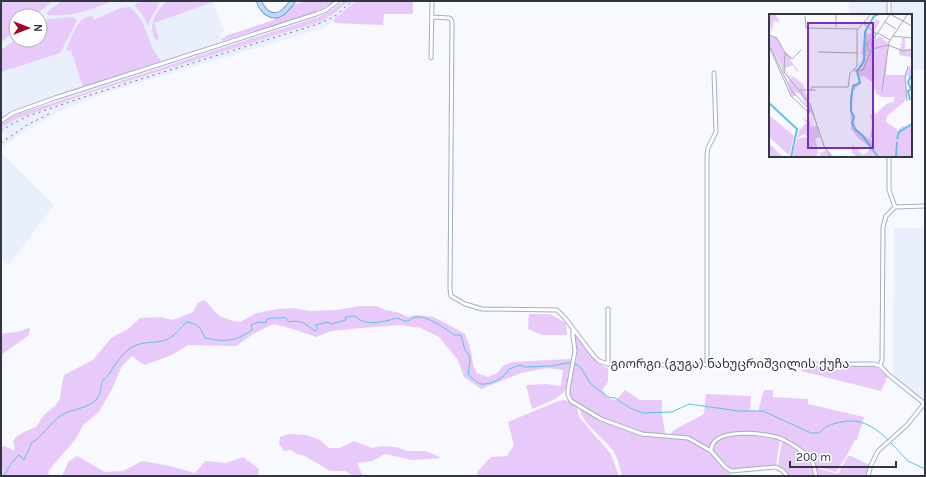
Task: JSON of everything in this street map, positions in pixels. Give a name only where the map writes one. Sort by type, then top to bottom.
[{"type":"main road","points":[[259,1],[265,12],[273,15],[282,13],[293,1]]},
{"type":"street","points":[[1,121],[13,113],[55,98],[316,14],[326,10],[338,1]]},
{"type":"street","points":[[431,58],[432,1]]},
{"type":"street","points":[[889,1],[889,14]]},
{"type":"street","name":"გიორგი (გუგა) ნახუცრიშვილის ქუჩა","points":[[432,17],[449,18],[451,19],[452,23],[451,296],[465,304],[482,309],[557,310],[574,328],[593,355],[599,361],[608,364],[874,364],[880,366]]},
{"type":"street","points":[[707,365],[707,155],[708,148],[716,132],[714,73]]},
{"type":"street","points":[[889,157],[889,190],[895,207]]},
{"type":"street","points":[[868,476],[871,465],[878,452],[907,425],[925,404],[880,366],[882,360],[883,227],[886,216],[895,207],[925,206]]},
{"type":"street","points":[[608,309],[608,364]]},
{"type":"street","points":[[574,328],[572,336],[575,351],[568,389],[568,395],[571,401],[602,420],[629,430],[652,436],[662,435],[688,438],[711,451],[728,469],[735,472],[776,467],[783,471],[787,476]]},
{"type":"street","points":[[711,451],[711,447],[717,439],[726,435],[748,433],[781,439],[793,445],[812,461],[816,476]]},
{"type":"street","points":[[735,472],[736,476]]},
{"type":"shaded area","points":[[1,1],[213,1],[224,32],[219,33],[222,41],[16,109],[1,118]]},
{"type":"shaded area","points":[[1,1],[53,1],[44,8],[8,8],[8,36],[1,42]]},
{"type":"shaded area","points":[[62,1],[112,1],[89,10],[73,14],[48,15],[48,11]]},
{"type":"shaded area","points":[[150,1],[160,2],[148,26],[143,16],[135,6],[137,3]]},
{"type":"shaded area","points":[[167,1],[213,2],[154,23],[159,39],[155,40],[152,29],[154,19],[159,9]]},
{"type":"shaded area","points":[[306,1],[335,1],[316,12],[222,41],[221,38],[225,38],[225,36],[274,20],[283,10]]},
{"type":"shaded area","points":[[344,1],[349,1],[322,21],[96,91],[16,119],[1,128],[1,124],[15,115],[318,17]]},
{"type":"shaded area","points":[[349,1],[356,1],[323,28],[99,95],[62,110],[30,128],[1,148],[1,141],[6,136],[5,133],[1,135],[1,128],[16,119],[140,77],[322,21]]},
{"type":"shaded area","points":[[356,1],[413,1],[413,14],[384,14],[383,25],[335,23],[333,20]]},
{"type":"shaded area","points":[[849,1],[887,1],[887,14],[849,14]]},
{"type":"shaded area","points":[[892,1],[925,1],[925,70],[912,70],[912,14],[892,14]]},
{"type":"shaded area","points":[[130,7],[141,19],[153,49],[161,61],[83,87],[71,50],[66,51],[75,29],[82,20],[87,17],[92,16],[94,20],[120,8]]},
{"type":"shaded area","points":[[74,17],[77,21],[60,53],[1,72],[1,50],[8,45],[8,48],[48,48],[48,19]]},
{"type":"shaded area","points":[[1,152],[54,205],[9,265],[1,259]]},
{"type":"shaded area","points":[[894,228],[925,228],[925,402],[893,375]]},
{"type":"shaded area","points":[[203,300],[207,302],[220,316],[240,322],[257,313],[278,309],[293,308],[309,311],[337,310],[360,306],[376,306],[408,317],[415,315],[434,317],[465,334],[469,344],[473,365],[477,373],[488,377],[497,373],[504,365],[513,362],[570,359],[573,361],[568,372],[567,386],[564,392],[555,399],[532,409],[526,385],[546,384],[561,386],[563,370],[547,368],[521,373],[481,389],[464,377],[458,360],[439,337],[421,328],[400,325],[361,328],[331,331],[316,337],[274,324],[253,334],[236,346],[188,345],[172,355],[144,365],[132,356],[122,366],[113,387],[99,412],[83,425],[75,440],[49,470],[48,476],[1,476],[1,447],[4,446],[15,451],[13,441],[17,436],[36,427],[44,415],[56,405],[60,398],[64,375],[93,360],[111,338],[128,329],[140,318],[161,317],[173,320],[193,312],[198,303]]},
{"type":"shaded area","points":[[529,314],[550,314],[566,323],[567,335],[542,335],[528,329]]},
{"type":"shaded area","points":[[30,327],[29,335],[1,355],[1,334],[21,331]]},
{"type":"shaded area","points":[[576,335],[593,358],[608,368],[608,382],[602,390],[610,399],[616,400],[625,390],[640,400],[662,400],[662,414],[665,433],[670,434],[674,430],[704,414],[706,394],[751,396],[750,410],[758,411],[764,390],[773,390],[773,397],[808,399],[808,404],[864,417],[857,440],[855,440],[836,472],[816,466],[812,459],[783,438],[749,432],[731,433],[723,434],[715,438],[710,446],[707,446],[696,440],[679,435],[645,434],[626,428],[581,407],[570,397],[569,383],[577,358],[574,337]]},
{"type":"shaded area","points":[[874,366],[888,376],[881,391],[801,371],[801,367]]},
{"type":"shaded area","points":[[563,400],[569,401],[577,407],[579,417],[611,454],[619,476],[478,476],[477,472],[491,457],[507,456],[514,445],[508,422]]},
{"type":"shaded area","points":[[580,408],[600,421],[642,436],[664,436],[689,439],[708,450],[733,476],[622,476],[614,452],[584,420]]},
{"type":"shaded area","points":[[288,434],[306,435],[320,440],[329,448],[340,448],[354,441],[372,448],[381,446],[396,447],[407,451],[425,451],[442,458],[412,460],[385,454],[372,461],[357,463],[363,476],[354,476],[345,471],[330,471],[305,456],[297,454],[291,450],[284,451],[279,444],[280,437]]},
{"type":"shaded area","points":[[733,435],[750,435],[780,440],[776,465],[732,470],[713,450],[714,444],[722,437]]},
{"type":"shaded area","points":[[782,441],[789,444],[807,460],[815,476],[789,476],[778,466]]},
{"type":"shaded area","points":[[77,456],[105,472],[123,471],[142,461],[195,473],[205,461],[226,463],[243,457],[259,469],[257,476],[62,476],[69,461]]},
{"type":"shaded area","points":[[848,456],[869,465],[870,468],[867,476],[817,476],[815,470],[817,468],[838,474]]},
{"type":"waterway","points":[[4,476],[10,465],[19,455],[24,460],[31,443],[35,441],[54,421],[66,413],[88,405],[96,400],[99,396],[103,380],[109,375],[120,358],[132,347],[142,343],[166,340],[175,334],[187,322],[199,327],[205,338],[229,340],[240,337],[252,330],[251,325],[259,322],[266,323],[266,320],[271,318],[285,317],[289,322],[296,321],[306,324],[315,331],[318,328],[315,325],[328,322],[331,324],[346,320],[345,317],[355,316],[364,322],[369,323],[397,318],[407,321],[417,317],[422,317],[437,323],[454,335],[461,335],[465,350],[469,355],[470,361],[468,374],[481,384],[498,380],[509,369],[520,365],[525,367],[552,366],[574,363],[581,368],[591,384],[608,397],[615,398],[630,408],[643,413],[672,412],[689,404],[739,411],[763,411],[811,433],[819,433],[827,426],[845,421],[858,422],[871,426],[888,440]]},
{"type":"waterway","points":[[890,442],[908,461],[925,469]]},
{"type":"railway","points":[[1,131],[28,116],[93,94],[318,24],[334,17],[352,1]]},
{"type":"railway","points":[[1,143],[27,125],[49,114]]}]
